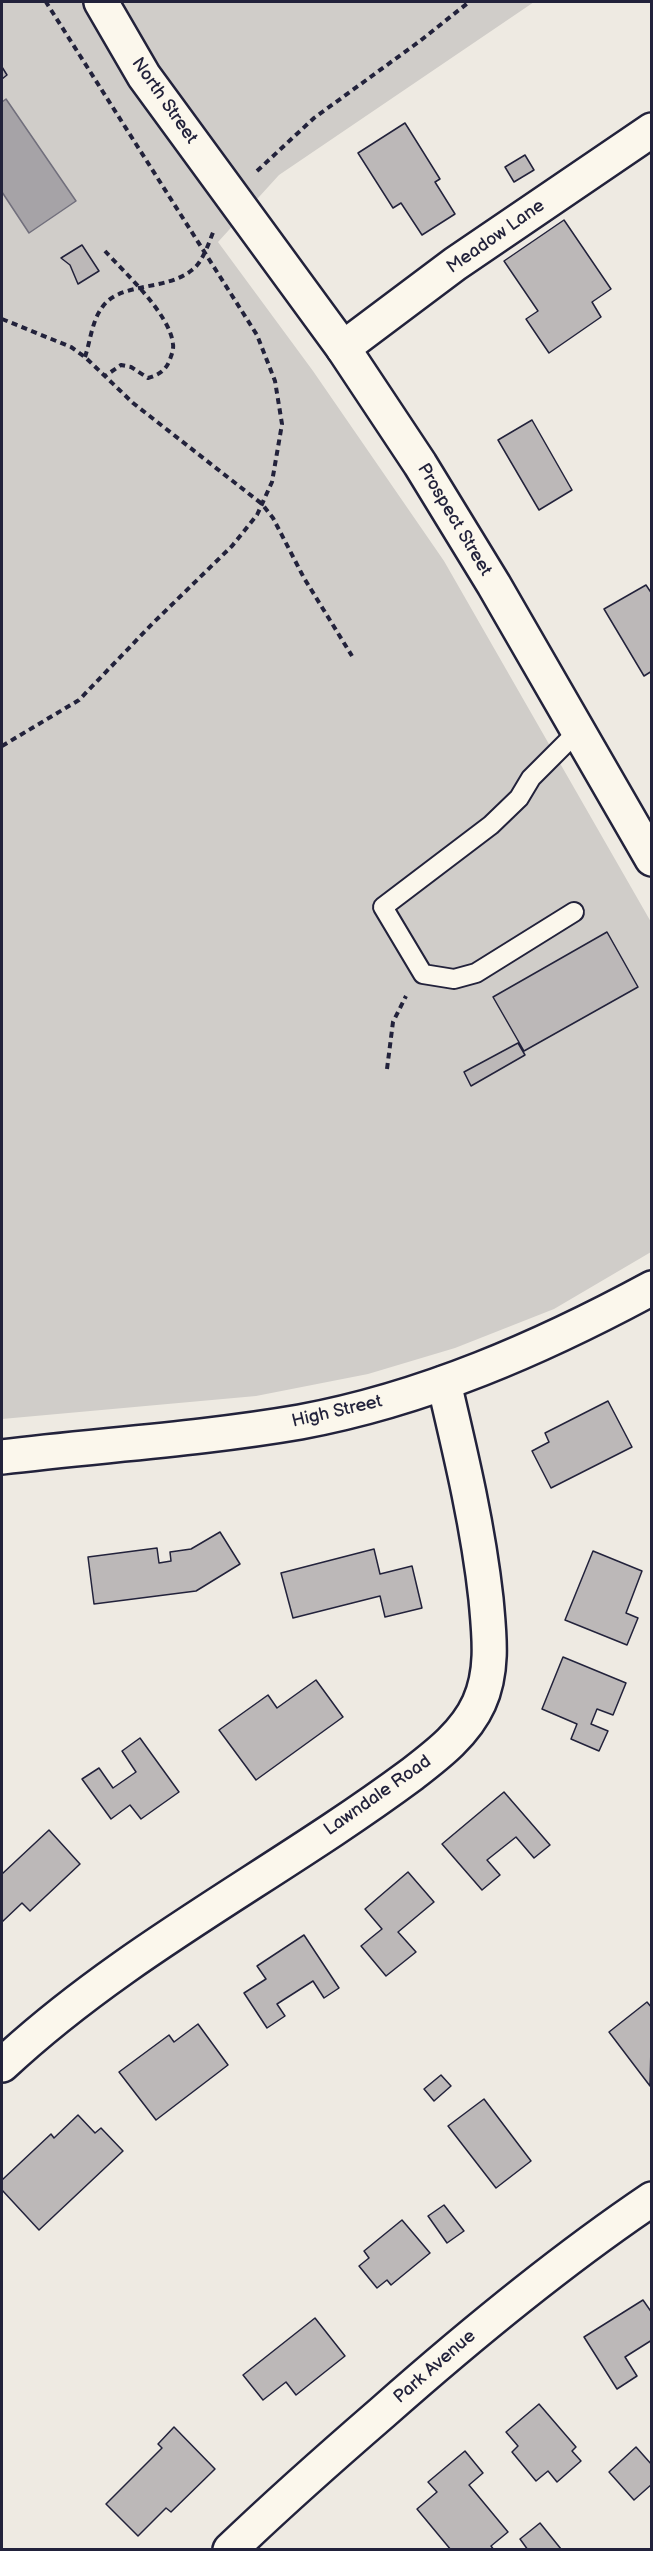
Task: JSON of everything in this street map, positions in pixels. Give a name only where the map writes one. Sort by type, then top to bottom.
[{"type":"street","name":"North Street","points":[[101,2],[144,76],[233,195]]},
{"type":"street","name":"Meadow Lane","points":[[343,348],[455,264],[651,130]]},
{"type":"street","name":"Prospect Street","points":[[233,195],[343,348],[420,464],[651,859]]},
{"type":"street","name":"High Street","points":[[2,1457],[199,1436],[301,1421],[363,1408],[444,1383],[560,1335],[651,1288]]},
{"type":"street","name":"Lawndale Road","points":[[2,2065],[38,2031],[132,1961],[411,1775],[449,1743],[473,1715],[485,1685],[490,1654],[489,1635],[482,1566],[471,1501],[444,1383]]},
{"type":"street","name":"Park Avenue","points":[[231,2550],[281,2500],[484,2324],[558,2266],[651,2199]]},
{"type":"lane","points":[[574,912],[476,973],[454,979],[423,974],[383,907],[491,825],[519,798],[538,771],[578,731]]},
{"type":"path","points":[[2,746],[79,700],[159,616],[232,546],[248,528],[262,504],[272,482],[281,440],[282,414],[275,381],[257,335],[46,2]]},
{"type":"path","points":[[85,357],[100,309],[110,298],[176,280],[194,269],[233,195],[283,145],[314,118],[412,47],[469,2]]},
{"type":"path","points":[[105,251],[164,318],[169,329],[173,350],[166,366],[157,376],[148,378],[131,367],[121,365],[105,376]]},
{"type":"path","points":[[2,319],[57,339],[85,357],[133,403],[262,504],[273,518],[304,578],[352,656]]},
{"type":"path","points":[[387,1069],[393,1022],[404,998],[423,974]]},
{"type":"shaded area","points":[[2,2],[534,2],[279,175],[218,242],[313,371],[444,561],[651,922],[651,1252],[554,1309],[455,1348],[368,1374],[256,1396],[2,1419]]},
{"type":"shaded area","points":[[6,99],[76,201],[29,233],[2,192],[2,102]]},
{"type":"building","points":[[2,67],[7,75],[2,79]]},
{"type":"building","points":[[405,123],[440,179],[435,182],[455,214],[422,235],[401,203],[393,208],[358,153]]},
{"type":"building","points":[[525,155],[534,170],[514,182],[505,167]]},
{"type":"building","points":[[564,220],[611,289],[592,302],[601,317],[549,353],[526,319],[538,311],[504,261]]},
{"type":"building","points":[[82,245],[99,271],[78,284],[70,265],[61,258]]},
{"type":"building","points":[[532,420],[572,490],[539,510],[498,440]]},
{"type":"building","points":[[646,585],[652,594],[652,671],[644,676],[604,609]]},
{"type":"building","points":[[607,932],[638,987],[524,1051],[493,997]]},
{"type":"building","points":[[518,1043],[525,1055],[471,1086],[464,1072]]},
{"type":"building","points":[[608,1401],[632,1447],[551,1488],[532,1451],[549,1442],[545,1433]]},
{"type":"building","points":[[220,1532],[240,1564],[196,1591],[94,1604],[88,1557],[157,1548],[159,1563],[171,1561],[170,1552],[191,1549]]},
{"type":"building","points":[[374,1549],[380,1574],[412,1566],[422,1608],[385,1617],[380,1596],[293,1618],[281,1573]]},
{"type":"building","points":[[593,1551],[642,1571],[626,1613],[638,1618],[627,1645],[565,1620]]},
{"type":"building","points":[[563,1657],[626,1683],[613,1715],[597,1709],[591,1724],[608,1731],[599,1751],[571,1739],[577,1724],[542,1709]]},
{"type":"building","points":[[316,1680],[343,1717],[256,1780],[219,1730],[268,1695],[277,1708]]},
{"type":"building","points":[[140,1738],[179,1792],[141,1819],[130,1805],[111,1819],[82,1779],[99,1768],[113,1788],[136,1772],[122,1751]]},
{"type":"building","points":[[504,1792],[550,1845],[534,1858],[516,1837],[487,1860],[500,1875],[482,1890],[442,1844]]},
{"type":"building","points":[[49,1830],[80,1864],[30,1911],[22,1903],[2,1922],[2,1874]]},
{"type":"building","points":[[408,1872],[434,1902],[398,1932],[416,1952],[386,1976],[361,1946],[382,1929],[365,1909]]},
{"type":"building","points":[[304,1935],[339,1988],[324,1998],[313,1981],[277,2004],[285,2016],[267,2028],[244,1993],[266,1979],[257,1966]]},
{"type":"building","points":[[647,2002],[652,2008],[650,2086],[609,2032]]},
{"type":"building","points":[[198,2024],[228,2065],[156,2120],[119,2072],[169,2035],[174,2042]]},
{"type":"building","points":[[441,2075],[451,2086],[434,2101],[424,2089]]},
{"type":"building","points":[[484,2099],[531,2161],[496,2188],[448,2126]]},
{"type":"building","points":[[78,2115],[95,2133],[101,2128],[123,2151],[39,2230],[2,2190],[2,2180],[51,2134],[54,2138]]},
{"type":"building","points":[[444,2205],[464,2231],[447,2243],[428,2216]]},
{"type":"building","points":[[402,2220],[430,2253],[391,2285],[387,2280],[377,2288],[359,2266],[369,2258],[364,2251]]},
{"type":"building","points":[[643,2300],[652,2313],[652,2340],[625,2357],[637,2376],[617,2389],[584,2337]]},
{"type":"building","points":[[315,2318],[345,2356],[296,2395],[286,2382],[263,2400],[243,2375]]},
{"type":"building","points":[[539,2404],[576,2447],[572,2451],[581,2461],[557,2482],[548,2471],[536,2481],[512,2452],[518,2446],[506,2432]]},
{"type":"building","points":[[174,2427],[215,2469],[171,2512],[166,2508],[138,2536],[106,2504],[162,2448],[158,2444]]},
{"type":"building","points":[[636,2447],[652,2465],[652,2484],[634,2500],[609,2472]]},
{"type":"building","points":[[465,2451],[483,2473],[469,2485],[508,2532],[491,2546],[494,2550],[451,2550],[417,2509],[437,2492],[428,2482]]},
{"type":"building","points":[[540,2523],[561,2550],[528,2550],[520,2539]]}]
